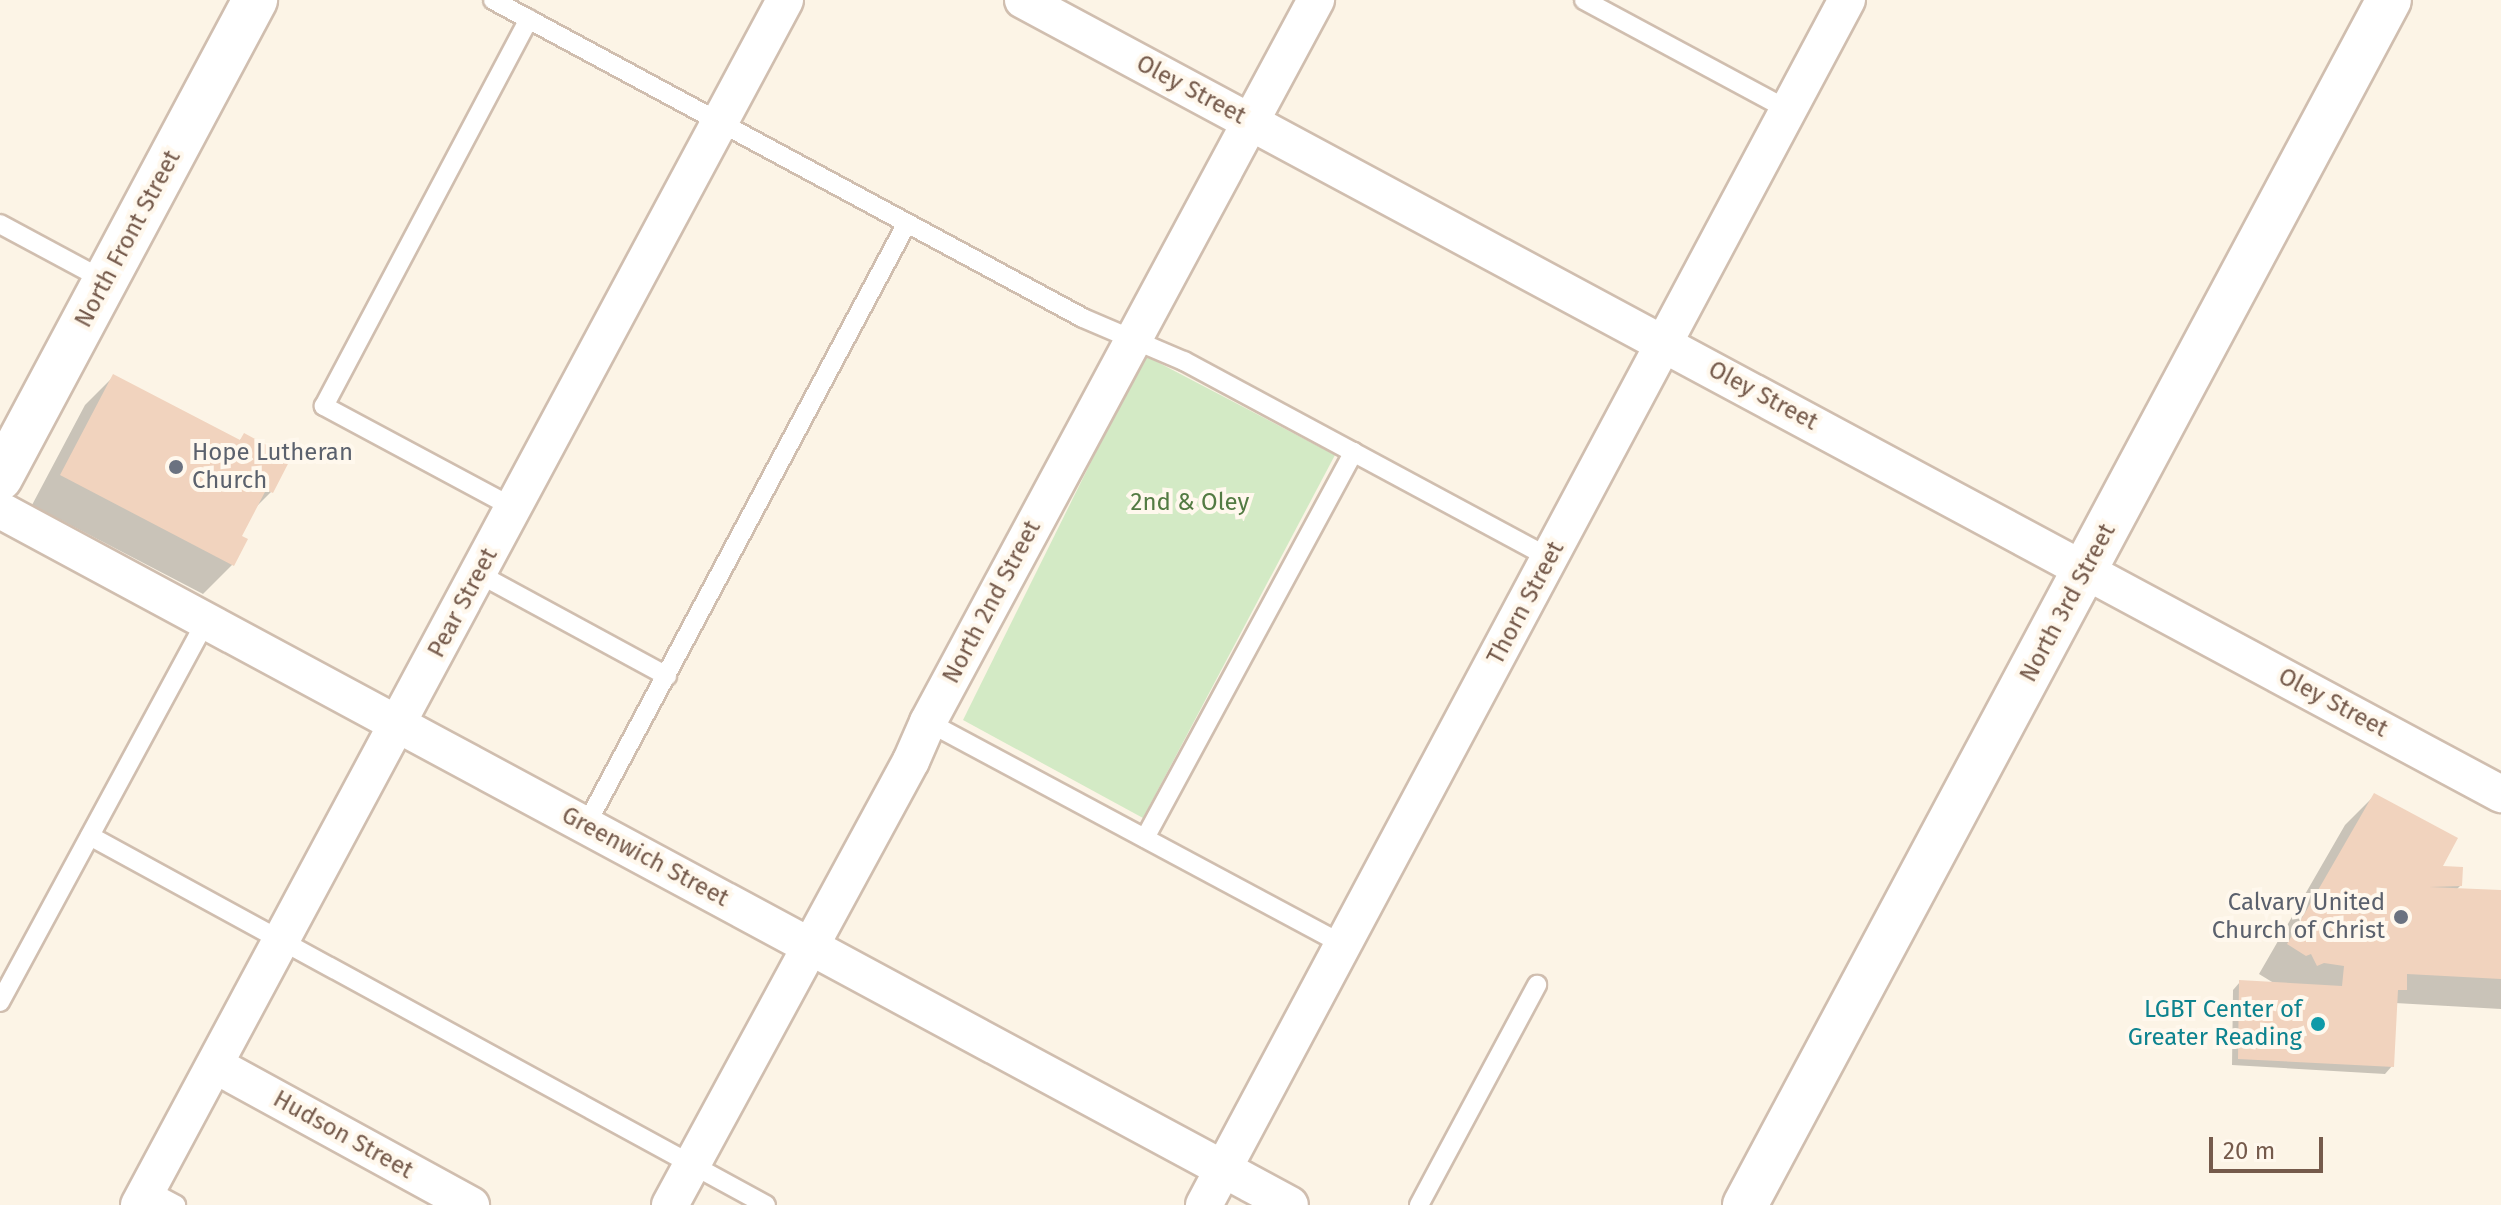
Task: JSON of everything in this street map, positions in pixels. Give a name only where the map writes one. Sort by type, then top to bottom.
[{"type":"street","name":"North Front Street","points":[[0,478],[255,0]]},
{"type":"street","name":"Pear Street","points":[[154,1200],[215,1065],[785,0]]},
{"type":"street","name":"Oley Street","points":[[1023,0],[2501,794]]},
{"type":"street","name":"North 2nd Street","points":[[670,1205],[911,761],[928,722],[1316,0]]},
{"type":"street","name":"Thorn Street","points":[[1204,1205],[1847,0]]},
{"type":"street","name":"North 3rd Street","points":[[1745,1205],[2389,0]]},
{"type":"street","name":"Greenwich Street","points":[[0,510],[1290,1205]]},
{"type":"street","name":"Hudson Street","points":[[215,1065],[471,1205]]},
{"type":"lane","points":[[493,0],[1083,318],[1184,361],[1550,558]]},
{"type":"lane","points":[[1591,2],[1788,110]]},
{"type":"lane","points":[[514,508],[324,406],[529,19]]},
{"type":"lane","points":[[586,825],[907,223]]},
{"type":"lane","points":[[0,224],[106,281]]},
{"type":"lane","points":[[1145,838],[1354,452]]},
{"type":"lane","points":[[479,574],[667,676]]},
{"type":"lane","points":[[0,1002],[206,621]]},
{"type":"lane","points":[[928,722],[1344,945]]},
{"type":"lane","points":[[90,836],[766,1205]]},
{"type":"lane","points":[[1419,1205],[1537,985]]},
{"type":"green space","name":"2nd & Oley","points":[[1144,355],[1335,455],[1143,818],[963,720]]},
{"type":"building","name":"Hope Lutheran Church","points":[[113,374],[240,440],[244,433],[291,458],[273,493],[266,490],[242,536],[248,539],[234,566],[60,475]]},
{"type":"building","name":"Calvary United Church of Christ","points":[[2374,793],[2458,838],[2443,866],[2463,867],[2462,886],[2429,887],[2501,890],[2501,979],[2407,974],[2407,990],[2398,990],[2394,1067],[2238,1059],[2239,980],[2342,986],[2344,966],[2324,963],[2317,966],[2311,954],[2306,956],[2287,944]]},
{"type":"place","name":"Hope Lutheran Church","points":[[176,467]]},
{"type":"place","name":"Calvary United Church of Christ","points":[[2401,917]]},
{"type":"place","name":"LGBT Center of Greater Reading","points":[[2318,1024]]}]
